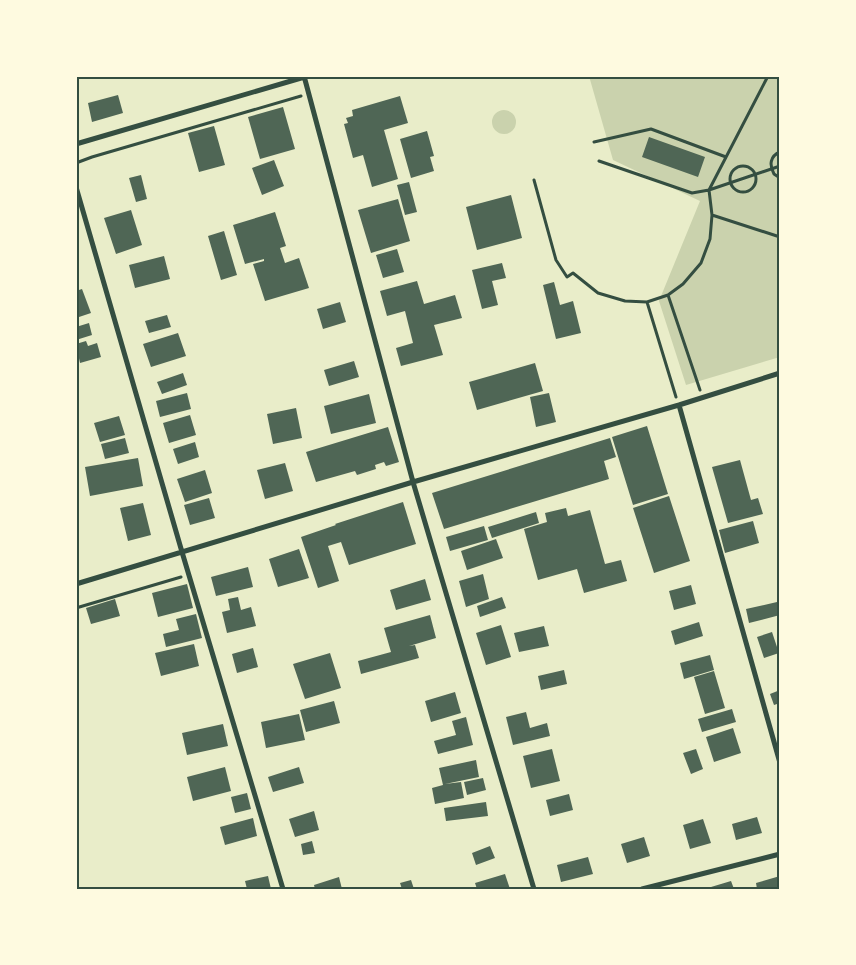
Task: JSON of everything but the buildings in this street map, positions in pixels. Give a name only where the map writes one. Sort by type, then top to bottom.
[{"type":"street","points":[[76,144],[306,77],[413,482],[534,889]]},
{"type":"street","points":[[76,187],[188,575],[283,889]]},
{"type":"street","points":[[76,584],[413,482],[679,405],[780,373]]},
{"type":"street","points":[[679,405],[780,763]]},
{"type":"street","points":[[642,889],[780,854]]},
{"type":"path","points":[[534,180],[556,260],[567,276],[573,273],[598,293],[625,301],[647,302],[668,295],[683,284],[700,263],[710,239],[712,215],[709,190],[768,76]]},
{"type":"path","points":[[76,163],[309,94]]},
{"type":"path","points":[[594,142],[651,129],[726,157]]},
{"type":"path","points":[[780,152],[772,157],[770,163],[774,174],[780,178]]},
{"type":"path","points":[[599,161],[692,193],[709,190],[780,166]]},
{"type":"path","points":[[739,167],[749,168],[755,174],[756,185],[748,192],[737,191],[731,183],[732,173],[739,167]]},
{"type":"path","points":[[712,215],[780,237]]},
{"type":"path","points":[[668,295],[702,398]]},
{"type":"path","points":[[647,302],[679,405]]},
{"type":"path","points":[[76,608],[188,575]]},
{"type":"green space","points":[[589,76],[780,76],[780,357],[686,385],[659,301],[700,201],[613,160]]},
{"type":"green space","points":[[504,110],[509,111],[515,117],[515,127],[509,133],[504,134],[499,133],[493,127],[492,122],[493,117],[499,111]]}]
